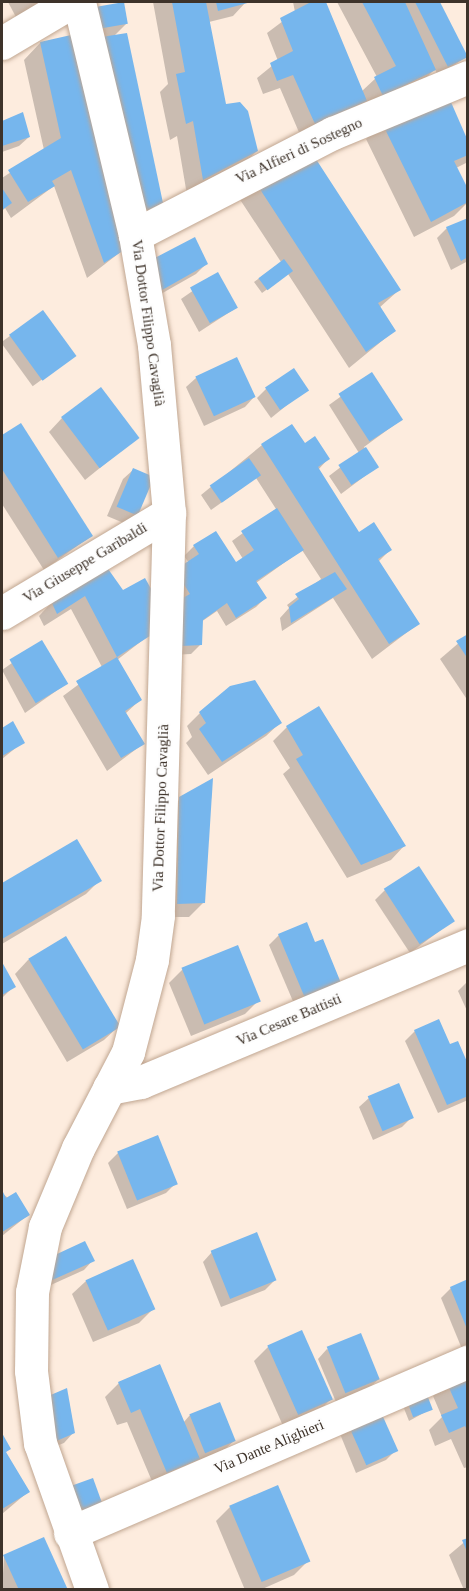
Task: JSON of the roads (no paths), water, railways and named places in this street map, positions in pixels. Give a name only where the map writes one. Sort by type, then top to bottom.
[{"type":"street","points":[[2,43],[71,2]]},
{"type":"street","name":"Via Dottor Filippo Cavaglià","points":[[79,2],[135,235],[154,345],[170,513],[158,916],[142,1008],[128,1052],[58,1191],[37,1256],[32,1292],[31,1360],[37,1420],[51,1481],[92,1590]]},
{"type":"street","name":"Via Alfieri di Sostegno","points":[[135,235],[333,133],[468,77]]},
{"type":"street","name":"Via Giuseppe Garibaldi","points":[[2,613],[170,513]]},
{"type":"street","name":"Via Cesare Battisti","points":[[109,1088],[141,1082],[468,945]]},
{"type":"street","name":"Via Dante Alighieri","points":[[70,1533],[468,1362]]}]
